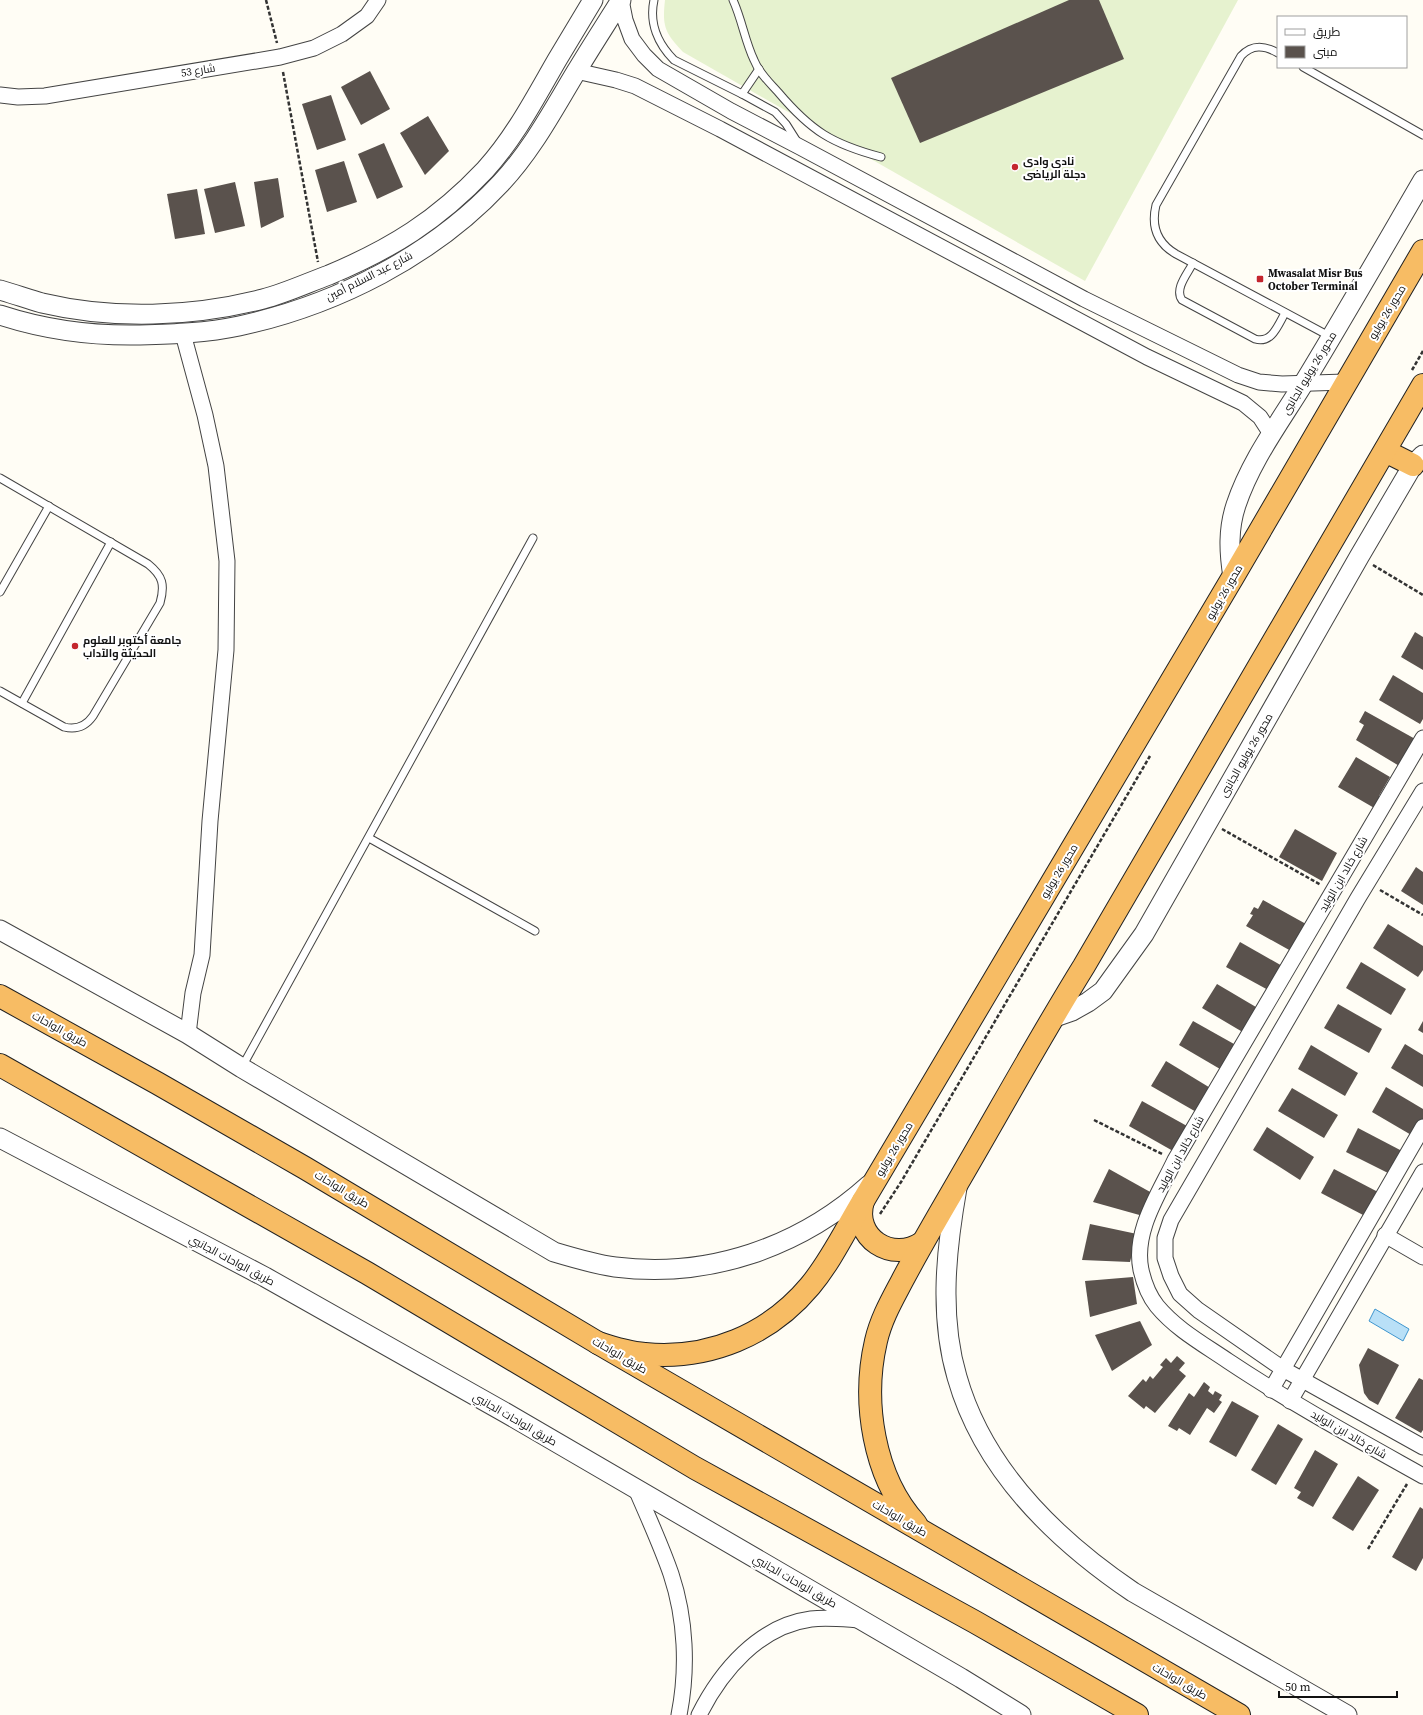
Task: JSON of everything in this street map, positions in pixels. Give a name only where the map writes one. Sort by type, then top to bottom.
[{"type":"highway","name":"محور 26 يوليو","points":[[598,1343],[621,1350],[667,1356],[691,1354],[714,1349],[736,1342],[777,1318],[794,1303],[810,1285],[863,1202],[1233,577],[1345,382],[1423,251]]},
{"type":"highway","points":[[924,1532],[909,1516],[895,1493],[884,1469],[876,1444],[870,1392],[876,1340],[884,1315],[922,1243],[1052,1018],[1084,966],[1385,451],[1417,378]]},
{"type":"highway","points":[[1385,451],[1418,460]]},
{"type":"highway","name":"طريق الواحات","points":[[3,996],[305,1168],[598,1343],[1239,1715]]},
{"type":"highway","points":[[0,1065],[367,1273],[695,1468],[975,1622],[1136,1715]]},
{"type":"highway","points":[[863,1202],[861,1219],[864,1227],[874,1242],[886,1248],[899,1251],[908,1250],[922,1243]]},
{"type":"street","name":"شارع 53","points":[[0,95],[18,97],[44,96],[280,57],[314,48],[342,34],[367,16],[378,0]]},
{"type":"street","name":"شارع عبد السلام أمين","points":[[0,290],[42,303],[79,310],[154,314],[190,312],[228,307],[265,298],[300,287],[363,261],[430,221],[459,196],[486,168],[533,104],[593,0]]},
{"type":"street","name":"شارع عبد السلام أمين","points":[[0,315],[46,328],[85,334],[183,334],[238,326],[307,307],[372,278],[408,258],[442,236],[473,211],[502,182],[528,150],[621,0]]},
{"type":"street","points":[[621,0],[625,20],[632,38],[644,55],[658,69],[730,111],[800,146],[1084,300],[1238,375],[1259,382],[1345,382]]},
{"type":"street","points":[[557,60],[576,71],[635,86],[720,129],[1146,357],[1243,403],[1260,417],[1271,434]]},
{"type":"street","points":[[720,129],[730,111]]},
{"type":"street","name":"محور 26 يوليو الجانبى","points":[[1233,577],[1229,547],[1230,529],[1236,506],[1257,456],[1304,383],[1423,180]]},
{"type":"street","points":[[183,334],[205,415],[216,466],[227,561],[226,650],[210,822],[202,954],[193,993],[188,1034]]},
{"type":"street","points":[[1146,357],[1161,337]]},
{"type":"street","name":"محور 26 يوليو الجانبى","points":[[1052,1018],[1072,1011],[1103,991],[1144,934],[1359,557],[1418,460]]},
{"type":"street","name":"شارع خالد ابن الوليد","points":[[1418,1474],[1290,1401],[1187,1333],[1156,1305],[1146,1288],[1141,1270],[1139,1250],[1142,1231],[1175,1160],[1423,738]]},
{"type":"street","points":[[1423,791],[1358,898],[1171,1220],[1165,1238],[1165,1258],[1171,1276],[1180,1294],[1198,1310],[1283,1369],[1423,1447]]},
{"type":"street","points":[[1335,889],[1358,898]]},
{"type":"street","points":[[0,930],[188,1034],[242,1068],[554,1252],[584,1261],[615,1267],[647,1270],[678,1269],[710,1265],[741,1258],[771,1248],[800,1235],[827,1219],[876,1179]]},
{"type":"street","points":[[1272,1390],[1423,1127]]},
{"type":"street","name":"طريق الواحات الجانبي","points":[[0,1138],[265,1277],[506,1413],[862,1620],[1021,1715]]},
{"type":"street","points":[[1290,1401],[1385,1235],[1423,1172]]},
{"type":"street","points":[[958,1181],[950,1224],[946,1267],[947,1311],[951,1349],[956,1376],[977,1428],[991,1453],[1010,1480],[1054,1529],[1105,1573],[1133,1592],[1346,1715]]},
{"type":"street","points":[[1385,1235],[1423,1257]]},
{"type":"street","points":[[636,1489],[662,1550],[678,1597],[684,1646],[682,1698],[679,1715]]},
{"type":"street","points":[[682,1698],[701,1711],[723,1676],[750,1647],[768,1634],[789,1624],[811,1620],[862,1620]]},
{"type":"lane","points":[[654,0],[652,14],[656,35],[667,53],[674,60],[775,112],[786,124],[800,146]]},
{"type":"lane","points":[[733,0],[743,25],[751,54],[759,69],[791,108],[807,124],[839,143],[856,151],[881,158]]},
{"type":"lane","points":[[1277,52],[1267,47],[1255,46],[1250,48],[1241,56],[1156,205],[1154,221],[1158,237],[1169,250],[1331,337]]},
{"type":"lane","points":[[1305,68],[1423,135]]},
{"type":"lane","points":[[742,94],[759,69]]},
{"type":"lane","points":[[1193,263],[1180,288],[1180,297],[1184,302],[1255,339],[1264,340],[1272,336],[1285,313]]},
{"type":"lane","points":[[0,478],[148,564],[157,571],[162,581],[163,592],[160,603],[93,716],[85,724],[75,728],[64,727],[0,691]]},
{"type":"lane","points":[[0,592],[49,506]]},
{"type":"lane","points":[[242,1068],[533,538]]},
{"type":"lane","points":[[22,703],[111,542]]},
{"type":"lane","points":[[369,838],[535,931]]},
{"type":"path","points":[[266,0],[280,57],[321,278]]},
{"type":"path","points":[[1417,378],[1423,351]]},
{"type":"path","points":[[1359,557],[1423,595]]},
{"type":"path","points":[[880,1215],[1153,752]]},
{"type":"path","points":[[1208,821],[1335,889]]},
{"type":"path","points":[[1367,883],[1423,915]]},
{"type":"path","points":[[1094,1120],[1175,1160]]},
{"type":"path","points":[[1368,1549],[1418,1474]]},
{"type":"green space","name":"نادي وادى دجلة الرياضى","points":[[665,0],[1238,0],[1085,281],[683,52],[672,40],[666,29],[664,17]]},
{"type":"water","points":[[1375,1309],[1409,1329],[1403,1341],[1369,1321]]},
{"type":"building","points":[[1069,0],[1099,0],[1124,59],[920,143],[891,78]]},
{"type":"building","points":[[370,71],[390,109],[361,125],[341,87]]},
{"type":"building","points":[[331,95],[346,140],[317,150],[302,104]]},
{"type":"building","points":[[428,116],[449,151],[425,175],[400,133]]},
{"type":"building","points":[[384,143],[403,187],[377,199],[358,154]]},
{"type":"building","points":[[344,161],[357,202],[327,212],[315,170]]},
{"type":"building","points":[[278,178],[284,217],[261,228],[254,182]]},
{"type":"building","points":[[235,182],[245,226],[215,233],[204,189]]},
{"type":"building","points":[[197,189],[205,234],[175,239],[167,194]]},
{"type":"building","points":[[1415,632],[1423,637],[1423,670],[1401,657]]},
{"type":"building","points":[[1393,675],[1423,693],[1423,719],[1420,724],[1379,700]]},
{"type":"building","points":[[1365,711],[1417,740],[1401,767],[1356,740],[1364,725],[1359,722]]},
{"type":"building","points":[[1356,757],[1390,777],[1379,796],[1381,800],[1376,809],[1338,787]]},
{"type":"building","points":[[1295,829],[1337,853],[1322,881],[1279,857]]},
{"type":"building","points":[[1416,867],[1423,872],[1423,905],[1401,891]]},
{"type":"building","points":[[1263,900],[1306,924],[1291,951],[1246,926],[1253,915],[1250,914],[1254,907],[1258,909]]},
{"type":"building","points":[[1388,924],[1423,946],[1423,970],[1418,977],[1373,948]]},
{"type":"building","points":[[1240,942],[1284,967],[1270,991],[1226,967]]},
{"type":"building","points":[[1361,962],[1406,989],[1391,1015],[1346,988]]},
{"type":"building","points":[[1217,984],[1261,1010],[1246,1034],[1202,1008]]},
{"type":"building","points":[[1338,1004],[1382,1029],[1369,1053],[1324,1028]]},
{"type":"building","points":[[1193,1021],[1234,1044],[1220,1069],[1179,1045]]},
{"type":"building","points":[[1423,1021],[1423,1033],[1418,1030]]},
{"type":"building","points":[[1405,1044],[1423,1055],[1423,1087],[1391,1068]]},
{"type":"building","points":[[1311,1045],[1358,1073],[1345,1096],[1298,1069]]},
{"type":"building","points":[[1166,1061],[1212,1089],[1198,1113],[1151,1086]]},
{"type":"building","points":[[1386,1087],[1423,1109],[1423,1119],[1413,1136],[1372,1112]]},
{"type":"building","points":[[1292,1088],[1338,1115],[1324,1138],[1278,1111]]},
{"type":"building","points":[[1142,1101],[1187,1126],[1173,1151],[1129,1126]]},
{"type":"building","points":[[1267,1127],[1314,1157],[1300,1180],[1253,1150]]},
{"type":"building","points":[[1358,1128],[1402,1151],[1390,1174],[1346,1152]]},
{"type":"building","points":[[1109,1169],[1152,1193],[1143,1216],[1093,1202]]},
{"type":"building","points":[[1334,1169],[1378,1192],[1365,1216],[1321,1193]]},
{"type":"building","points":[[1090,1224],[1137,1234],[1130,1262],[1082,1260]]},
{"type":"building","points":[[1133,1277],[1137,1304],[1090,1317],[1085,1281]]},
{"type":"building","points":[[1140,1321],[1152,1345],[1112,1371],[1095,1335]]},
{"type":"building","points":[[1368,1348],[1399,1365],[1378,1405],[1369,1400],[1364,1393],[1359,1365]]},
{"type":"building","points":[[1177,1356],[1185,1363],[1179,1370],[1186,1376],[1155,1413],[1146,1406],[1144,1409],[1128,1396],[1143,1379],[1146,1382],[1150,1376],[1153,1379],[1163,1367],[1160,1365],[1166,1358],[1171,1363]]},
{"type":"building","points":[[1419,1378],[1423,1380],[1423,1430],[1421,1433],[1395,1418]]},
{"type":"building","points":[[1204,1382],[1210,1387],[1208,1391],[1213,1395],[1215,1391],[1222,1395],[1219,1400],[1222,1402],[1214,1413],[1207,1408],[1190,1435],[1179,1428],[1177,1431],[1168,1426],[1189,1393],[1194,1397]]},
{"type":"building","points":[[1232,1401],[1259,1416],[1236,1457],[1209,1442]]},
{"type":"building","points":[[1278,1424],[1303,1439],[1276,1485],[1251,1470]]},
{"type":"building","points":[[1315,1450],[1338,1464],[1313,1507],[1297,1498],[1301,1492],[1294,1488]]},
{"type":"building","points":[[1358,1476],[1379,1490],[1353,1531],[1332,1518]]},
{"type":"building","points":[[1420,1507],[1423,1509],[1423,1558],[1416,1571],[1392,1557]]},
{"type":"place","name":"نادي وادى دجلة الرياضى","points":[[1015,167]]},
{"type":"place","name":"Mwasalat Misr Bus October Terminal","points":[[1260,279]]},
{"type":"place","name":"جامعة أكتوبر للعلوم الحديثة والآداب","points":[[75,646]]}]
